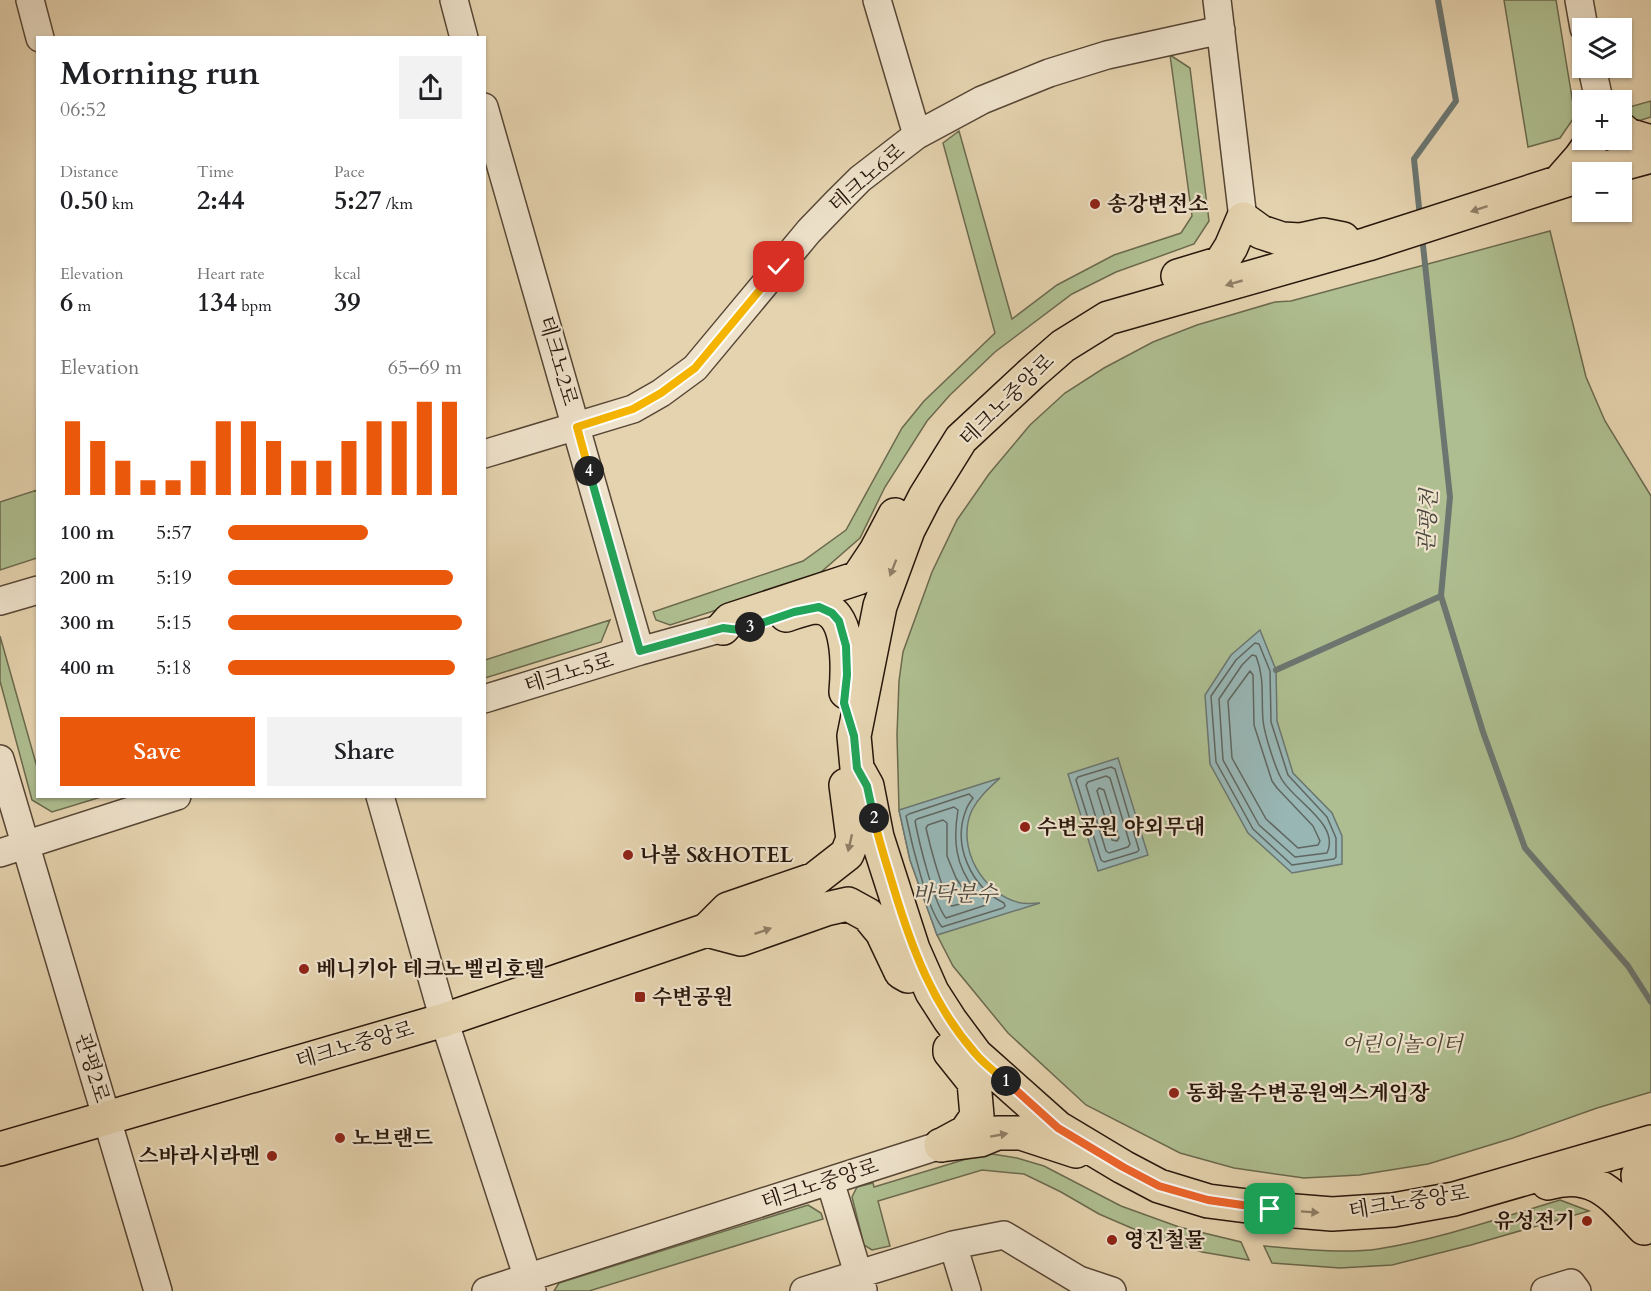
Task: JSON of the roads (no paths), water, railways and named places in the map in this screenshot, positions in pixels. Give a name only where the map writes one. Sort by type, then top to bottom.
[{"type":"main road","points":[[1632,136],[1651,142]]},
{"type":"main road","points":[[1559,182],[1586,150]]},
{"type":"main road","points":[[1629,162],[1651,156]]},
{"type":"main road","name":"테크노중앙로","points":[[1559,182],[1368,244],[1286,253],[1108,318],[1063,346],[961,439],[925,497],[908,530],[879,606],[854,736],[857,768],[867,786],[878,837],[913,949],[932,992],[950,1020],[976,1055],[1058,1128],[1159,1186],[1208,1200],[1270,1209],[1332,1214],[1393,1210],[1454,1199],[1522,1178],[1645,1150]]},
{"type":"main road","points":[[1108,318],[1148,289],[1187,272],[1221,263],[1243,219],[1286,253]]},
{"type":"main road","points":[[723,628],[730,620],[858,578],[927,461],[961,439]]},
{"type":"main road","points":[[723,628],[740,630],[794,612],[819,607],[832,613],[839,621],[846,646],[847,675],[844,703],[854,736]]},
{"type":"main road","points":[[707,930],[728,909],[815,879],[848,854],[853,839],[846,785],[857,768]]},
{"type":"main road","points":[[707,930],[741,939],[826,909],[848,904],[868,915],[882,932],[901,972],[932,992]]},
{"type":"main road","name":"테크노중앙로","points":[[0,1149],[444,1020],[707,930]]},
{"type":"main road","points":[[941,1145],[966,1132],[977,1116],[974,1082],[950,1052],[950,1020]]},
{"type":"main road","points":[[941,1145],[980,1140],[997,1134],[1021,1133],[1123,1167]]},
{"type":"main road","points":[[1645,1150],[1638,1175],[1648,1234]]},
{"type":"main road","points":[[1522,1178],[1536,1186],[1562,1179],[1592,1181],[1615,1198],[1648,1234]]},
{"type":"street","points":[[30,0],[39,36]]},
{"type":"street","points":[[454,0],[464,36]]},
{"type":"street","points":[[877,0],[917,135]]},
{"type":"street","points":[[1217,0],[1243,219]]},
{"type":"street","points":[[1579,0],[1582,18]]},
{"type":"street","name":"테크노6로","points":[[577,427],[633,409],[661,393],[695,368],[809,231],[860,179],[917,135],[982,100],[1050,73],[1107,55],[1221,30]]},
{"type":"street","name":"테크노2로","points":[[486,114],[640,651]]},
{"type":"street","points":[[486,453],[577,427]]},
{"type":"street","points":[[0,601],[36,591]]},
{"type":"street","name":"테크노5로","points":[[486,698],[723,628]]},
{"type":"street","points":[[0,759],[12,849],[171,798]]},
{"type":"street","points":[[381,798],[444,1020],[530,1285],[486,1291]]},
{"type":"street","name":"관평2로","points":[[12,849],[107,1118],[158,1291]]},
{"type":"street","name":"테크노중앙로","points":[[530,1285],[941,1145]]},
{"type":"street","points":[[830,1181],[861,1282]]},
{"type":"street","points":[[804,1291],[861,1282],[953,1245],[1004,1235],[1081,1286],[1112,1291]]},
{"type":"street","points":[[953,1245],[968,1291]]},
{"type":"street","points":[[1545,1291],[1571,1283],[1577,1291]]},
{"type":"water","points":[[1260,630],[1276,670],[1277,721],[1293,773],[1332,813],[1342,836],[1342,864],[1292,873],[1248,833],[1210,764],[1205,695],[1231,655]]},
{"type":"water","points":[[1118,758],[1148,855],[1098,871],[1068,774]]},
{"type":"water","name":"바닥분수","points":[[1000,778],[972,810],[967,839],[970,854],[984,880],[995,890],[1021,903],[1040,903],[937,935],[910,860],[899,810]]},
{"type":"waterway","name":"관평천","points":[[1420,217],[1414,159],[1456,101],[1438,0]]},
{"type":"waterway","name":"관평천","points":[[1422,236],[1450,497],[1441,596],[1483,732],[1525,848],[1628,966],[1651,1002]]},
{"type":"waterway","points":[[1276,670],[1441,596]]},
{"type":"place","name":"송강변전소","points":[[1095,204]]},
{"type":"place","name":"수변공원 야외무대","points":[[1025,827]]},
{"type":"place","name":"나봄 S&HOTEL","points":[[628,855]]},
{"type":"place","name":"베니키아 테크노벨리호텔","points":[[304,969]]},
{"type":"place","name":"수변공원","points":[[640,997]]},
{"type":"place","name":"동화울수변공원엑스게임장","points":[[1174,1093]]},
{"type":"place","name":"노브랜드","points":[[340,1138]]},
{"type":"place","name":"스바라시라멘","points":[[272,1156]]},
{"type":"place","name":"유성전기","points":[[1587,1221]]},
{"type":"place","name":"영진철물","points":[[1112,1240]]},
{"type":"park label","name":"어린이놀이터","points":[[1402,1044]]}]
